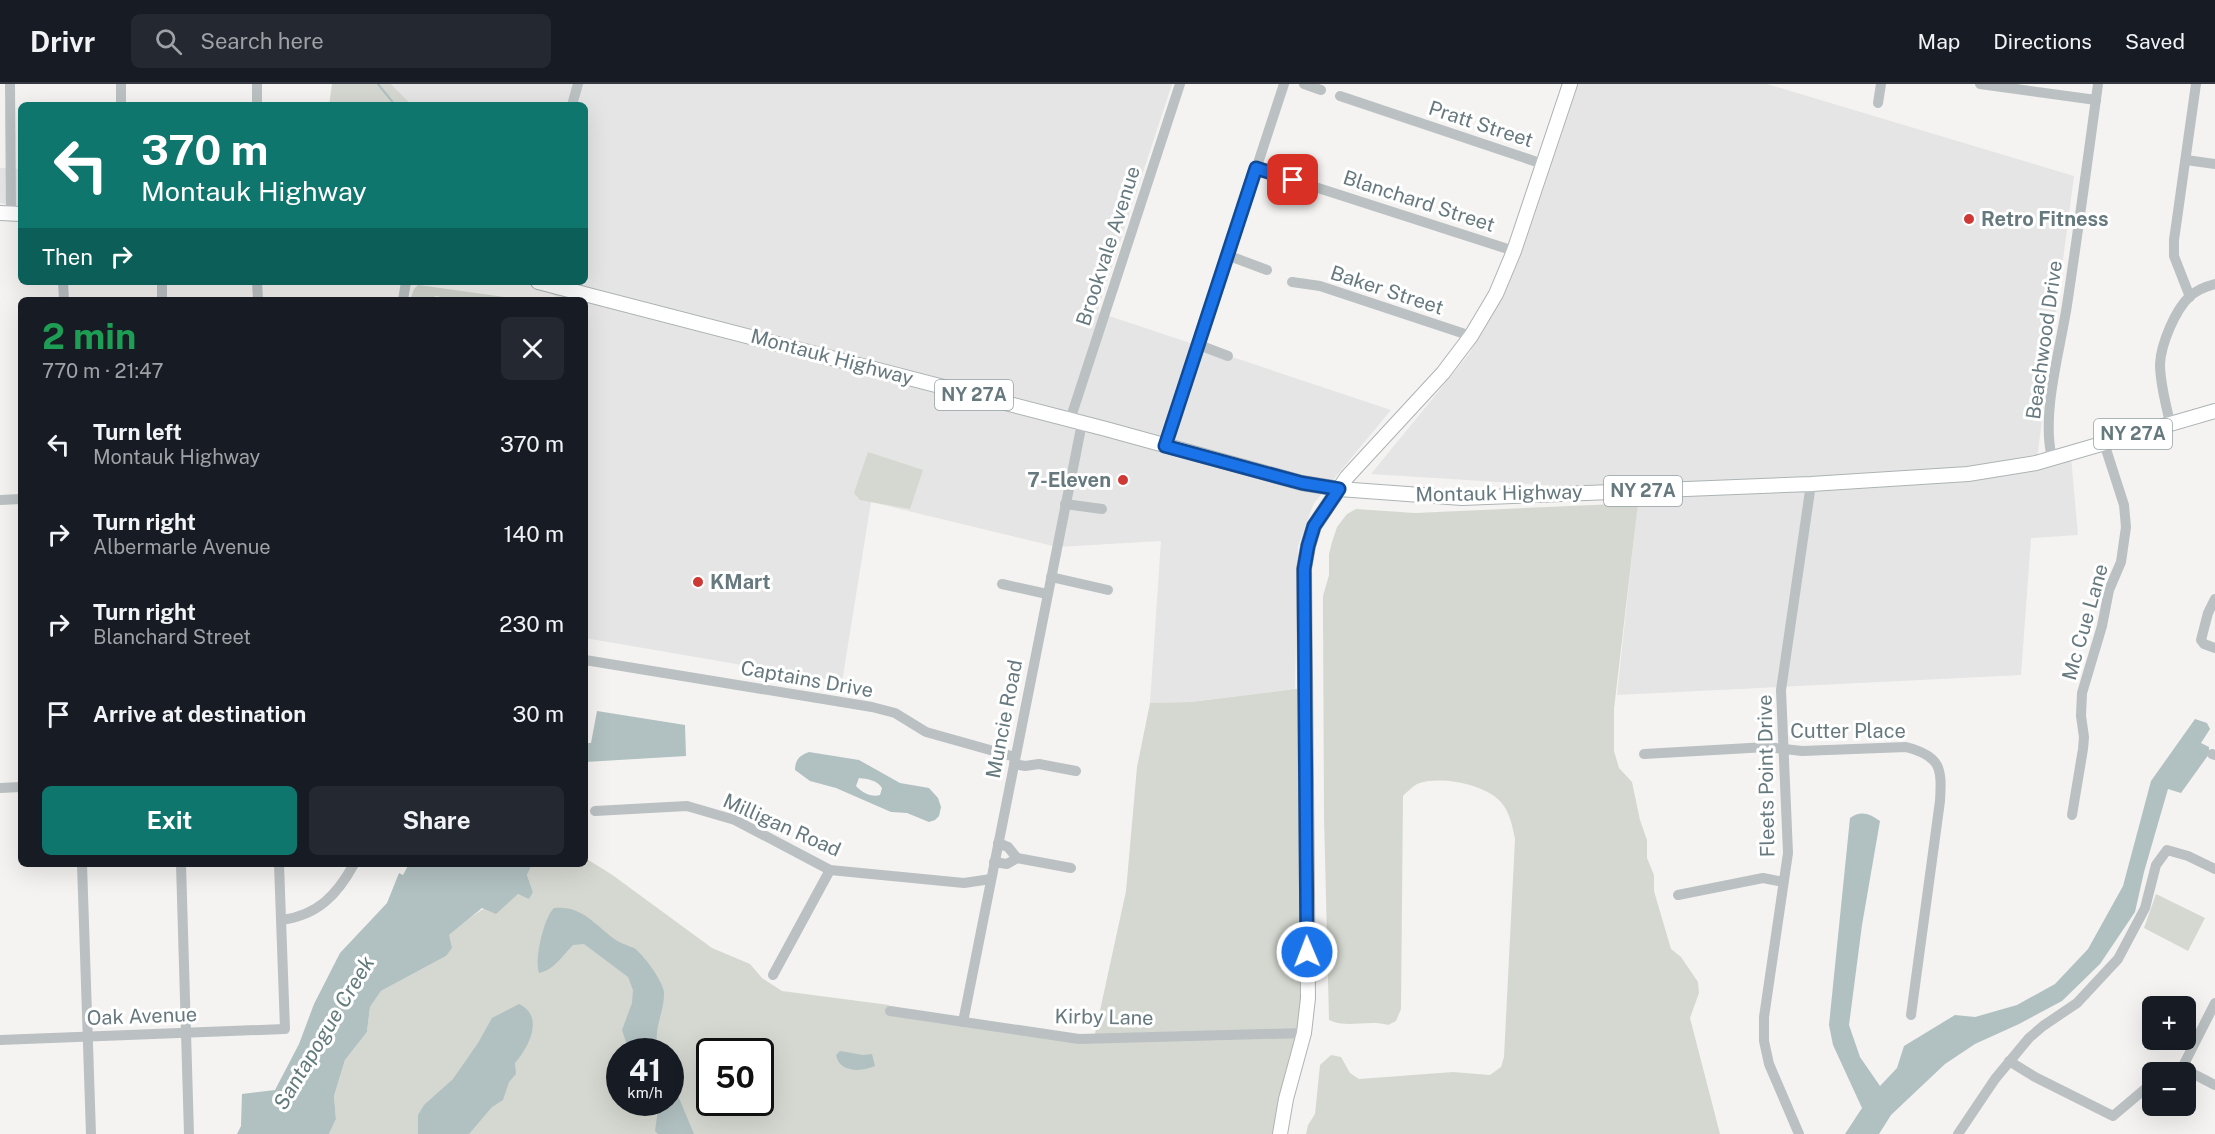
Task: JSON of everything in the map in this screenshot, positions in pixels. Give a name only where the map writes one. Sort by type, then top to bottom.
[{"type":"main road","points":[[1280,1134],[1286,1099],[1304,1033],[1308,998],[1304,569],[1308,546],[1314,526],[1347,477],[1443,373],[1471,336],[1496,294],[1514,251],[1570,84]]},
{"type":"main road","name":"Montauk Highway","points":[[547,285],[575,295]]},
{"type":"main road","name":"Montauk Highway","points":[[588,298],[1076,421],[1302,483],[1339,489],[1462,498],[1811,484],[1968,474],[2018,467],[2052,458]]},
{"type":"main road","name":"NY 27A","points":[[2052,458],[2215,411]]},
{"type":"street","points":[[10,84],[11,214]]},
{"type":"street","points":[[121,84],[121,102]]},
{"type":"street","points":[[257,84],[257,102]]},
{"type":"street","points":[[573,102],[578,84]]},
{"type":"street","name":"Brookvale Avenue","points":[[1076,421],[1180,84]]},
{"type":"street","points":[[1165,446],[1284,84]]},
{"type":"street","points":[[1304,84],[1321,90]]},
{"type":"street","points":[[1878,103],[1881,84]]},
{"type":"street","points":[[1980,84],[2096,100]]},
{"type":"street","name":"Beachwood Drive","points":[[2052,458],[2048,442],[2050,408],[2067,307],[2098,84]]},
{"type":"street","points":[[2190,297],[2174,256],[2174,248],[2196,84]]},
{"type":"street","name":"Pratt Street","points":[[1340,96],[1543,164]]},
{"type":"street","points":[[2186,160],[2215,164]]},
{"type":"street","points":[[1256,168],[1293,180]]},
{"type":"street","name":"Blanchard Street","points":[[1312,186],[1514,251]]},
{"type":"street","points":[[1227,255],[1267,270]]},
{"type":"street","name":"Baker Street","points":[[1292,282],[1320,286],[1471,336]]},
{"type":"street","points":[[2170,423],[2160,364],[2163,347],[2173,322],[2190,297],[2215,284]]},
{"type":"street","points":[[1198,345],[1228,356]]},
{"type":"street","name":"Muncie Road","points":[[963,1022],[1065,504],[1076,421]]},
{"type":"street","name":"Mc Cue Lane","points":[[2072,814],[2084,737],[2081,716],[2082,693],[2102,626],[2109,590],[2121,562],[2126,527],[2124,505],[2104,443]]},
{"type":"street","name":"Fleets Point Drive","points":[[1799,1134],[1769,1064],[1764,1041],[1767,990],[1788,853],[1781,690],[1811,484]]},
{"type":"street","points":[[0,500],[18,499]]},
{"type":"street","points":[[1065,504],[1102,509]]},
{"type":"street","points":[[1051,577],[1108,590]]},
{"type":"street","points":[[1002,584],[1047,594]]},
{"type":"street","points":[[2215,599],[2201,640],[2204,644],[2215,648]]},
{"type":"street","name":"Captains Drive","points":[[588,660],[872,707],[895,713],[926,732],[1014,760],[1025,766],[1038,764],[1076,771]]},
{"type":"street","name":"Cutter Place","points":[[1644,754],[1767,747],[1802,751],[1906,747],[1921,751],[1934,760],[1941,776],[1940,801],[1911,1015]]},
{"type":"street","points":[[0,788],[18,787]]},
{"type":"street","name":"Milligan Road","points":[[595,811],[687,806],[735,820],[830,870],[964,883],[991,879]]},
{"type":"street","points":[[998,843],[1008,847],[1017,858],[1071,868]]},
{"type":"street","points":[[1958,1134],[2009,1061],[2043,1026],[2077,1003],[2118,958],[2145,908],[2156,866],[2167,850],[2188,855],[2215,869]]},
{"type":"street","points":[[994,862],[1007,864],[1017,858]]},
{"type":"street","points":[[82,867],[92,1134]]},
{"type":"street","points":[[181,867],[189,1134]]},
{"type":"street","points":[[279,867],[282,920],[295,918],[324,905],[342,884],[352,867]]},
{"type":"street","points":[[773,975],[830,870]]},
{"type":"street","points":[[1678,895],[1763,878],[1783,882]]},
{"type":"street","name":"Oak Avenue","points":[[0,1040],[285,1029],[282,920]]},
{"type":"street","points":[[2185,1062],[2215,1003]]},
{"type":"street","name":"Kirby Lane","points":[[890,1011],[1079,1039],[1304,1033]]},
{"type":"street","points":[[2009,1061],[2035,1077],[2113,1116],[2142,1091]]},
{"type":"street","points":[[2196,1075],[2215,1085]]},
{"type":"shaded area","points":[[332,84],[391,84],[409,102],[329,102]]},
{"type":"shaded area","points":[[391,84],[1172,84],[1097,312],[1391,410],[1314,503],[1298,546],[1295,689],[1191,702],[1150,703],[1161,541],[1057,547],[871,502],[842,682],[588,639],[588,297],[557,297],[536,285],[588,285],[588,102],[409,102]]},
{"type":"shaded area","points":[[1578,84],[1767,84],[2074,176],[2036,466],[2071,457],[2078,535],[2031,538],[2021,675],[1617,695],[1639,491],[1371,474],[1469,354],[1498,302],[1517,264]]},
{"type":"shaded area","points":[[0,168],[18,169],[18,206],[0,203]]},
{"type":"shaded area","points":[[418,285],[505,297],[411,297]]},
{"type":"shaded area","points":[[868,452],[923,470],[910,509],[860,500],[854,493]]},
{"type":"shaded area","points":[[1638,503],[1614,709],[1614,751],[1619,768],[1632,782],[1647,840],[1647,858],[1654,875],[1654,891],[1671,949],[1681,957],[1698,982],[1699,993],[1690,1018],[1720,1134],[1306,1134],[1308,1125],[1315,1114],[1320,1065],[1331,1055],[1341,1057],[1350,1073],[1359,1079],[1453,1072],[1490,1075],[1501,1067],[1504,1057],[1515,839],[1512,824],[1500,801],[1483,790],[1460,783],[1426,781],[1417,784],[1403,796],[1401,1009],[1396,1021],[1388,1025],[1381,1023],[1343,1024],[1329,1020],[1324,817],[1323,596],[1329,575],[1329,554],[1337,527],[1347,514],[1356,509],[1415,513]]},
{"type":"shaded area","points":[[1308,689],[1308,998],[1280,1134],[329,1134],[336,1119],[334,1096],[345,1060],[367,1032],[370,1007],[381,991],[446,956],[449,935],[478,912],[508,897],[533,892],[527,875],[531,867],[588,867],[588,860],[712,948],[750,964],[762,978],[782,991],[889,1005],[888,1010],[1094,1038],[1126,891],[1137,767],[1150,703],[1191,702]]},
{"type":"shaded area","points":[[2156,894],[2205,918],[2188,951],[2144,928]]},
{"type":"water","points":[[597,711],[685,725],[686,756],[588,762],[588,743],[591,743]]},
{"type":"water","points":[[2195,719],[2207,723],[2210,729],[2201,743],[2209,747],[2209,754],[2181,793],[2168,789],[2135,912],[2100,964],[2062,1001],[1975,1044],[1945,1064],[1891,1115],[1879,1134],[1845,1134],[1862,1108],[1833,1045],[1829,1025],[1850,818],[1858,814],[1865,814],[1880,821],[1862,925],[1849,1025],[1860,1057],[1880,1086],[1897,1068],[1904,1046],[1955,1015],[1975,1017],[2017,1005],[2055,984],[2088,949],[2123,886],[2151,781]]},
{"type":"water","points":[[809,752],[859,760],[900,783],[929,788],[938,798],[941,807],[939,816],[929,822],[907,813],[891,812],[836,788],[810,781],[795,770],[797,761]],"holes":[[[859,778],[878,783],[882,788],[880,795],[870,795],[858,788],[856,786]]]},
{"type":"water","points":[[407,867],[531,867],[527,875],[533,892],[529,899],[518,894],[496,914],[482,908],[449,935],[452,948],[446,956],[381,991],[370,1007],[367,1032],[345,1060],[334,1096],[336,1119],[329,1134],[237,1134],[241,1126],[242,1094],[275,1090],[299,1044],[314,1004],[340,953],[387,903],[399,873],[403,875]]},
{"type":"water","points":[[554,908],[572,909],[579,912],[615,940],[634,948],[642,956],[661,982],[664,993],[657,1038],[625,1038],[622,1030],[632,1003],[633,990],[628,977],[584,944],[573,945],[554,965],[539,973],[538,959],[541,939]]},
{"type":"water","points":[[519,1004],[527,1009],[531,1016],[532,1032],[525,1049],[515,1063],[516,1074],[509,1082],[503,1100],[492,1107],[469,1134],[418,1134],[418,1115],[424,1105],[453,1079],[492,1018]]},
{"type":"water","points":[[840,1051],[863,1055],[872,1054],[875,1066],[858,1070],[846,1068],[838,1061],[836,1055]]},
{"type":"water","points":[[684,1110],[694,1134],[658,1134],[655,1131],[657,1116],[684,1116]]},
{"type":"waterway","name":"Santapogue Creek","points":[[378,84],[393,102]]},
{"type":"place","name":"Retro Fitness","points":[[1969,219]]},
{"type":"place","name":"7-Eleven","points":[[1123,480]]},
{"type":"place","name":"KMart","points":[[698,582]]},
{"type":"route","points":[[1293,180],[1256,168],[1165,446],[1302,483],[1339,489],[1314,526],[1304,569],[1307,952]]}]
